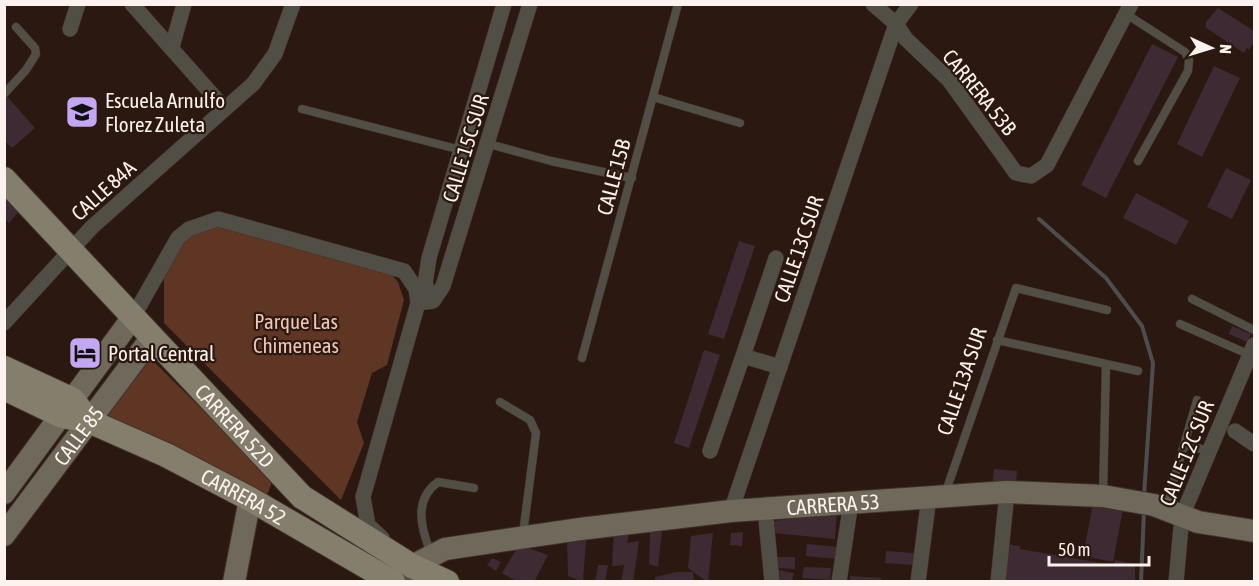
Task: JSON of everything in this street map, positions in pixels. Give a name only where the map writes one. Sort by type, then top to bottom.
[{"type":"main road","name":"CARRERA 52D","points":[[5,180],[71,247],[133,317],[302,497],[417,567]]},
{"type":"main road","name":"CARRERA 52","points":[[4,368],[89,421],[166,455],[250,499],[393,582]]},
{"type":"main road","name":"CARRERA 52","points":[[4,388],[67,408]]},
{"type":"main road","points":[[417,567],[447,582]]},
{"type":"street","points":[[70,29],[78,4]]},
{"type":"street","points":[[132,4],[225,109]]},
{"type":"street","points":[[172,47],[184,4]]},
{"type":"street","name":"CALLE 84A","points":[[4,323],[71,247],[253,84],[275,54],[293,4]]},
{"type":"street","name":"CALLE 15C SUR","points":[[417,567],[368,525],[363,497],[426,302],[425,284],[429,258],[504,4]]},
{"type":"street","name":"CALLE 15C SUR","points":[[426,302],[443,286],[489,144],[530,4]]},
{"type":"street","name":"CARRERA 53B","points":[[873,4],[896,24],[906,39],[949,80],[1016,173],[1031,176],[1047,165],[1128,9]]},
{"type":"street","name":"CALLE 13C SUR","points":[[730,511],[896,24],[911,4]]},
{"type":"street","points":[[133,317],[178,238],[189,229],[218,219],[255,227],[404,271],[414,270],[429,258]]},
{"type":"street","points":[[710,451],[776,258]]},
{"type":"street","points":[[404,271],[426,302]]},
{"type":"street","name":"CALLE 85","points":[[4,494],[133,317]]},
{"type":"street","name":"CALLE 85","points":[[4,535],[152,337]]},
{"type":"street","name":"CALLE 12C SUR","points":[[1176,582],[1161,509],[1210,451],[1252,350]]},
{"type":"street","points":[[743,356],[780,367]]},
{"type":"street","points":[[1235,431],[1254,444]]},
{"type":"street","points":[[998,582],[1007,492]]},
{"type":"street","name":"CARRERA 53","points":[[417,567],[445,549],[523,537],[730,511],[1007,492],[1103,496],[1161,509],[1198,522],[1254,531]]},
{"type":"street","name":"CALLE 13A SUR","points":[[918,582],[937,496]]},
{"type":"street","points":[[234,582],[250,499]]},
{"type":"street","points":[[839,582],[851,502]]},
{"type":"street","points":[[765,508],[772,582]]},
{"type":"lane","name":"CALLE 15B","points":[[582,358],[678,4]]},
{"type":"lane","points":[[1128,9],[1185,52],[1189,60],[1188,71],[1138,161]]},
{"type":"lane","points":[[4,93],[26,70],[36,54],[35,48],[16,27]]},
{"type":"lane","points":[[653,97],[740,123]]},
{"type":"lane","points":[[302,109],[461,150]]},
{"type":"lane","points":[[489,144],[551,161],[632,178]]},
{"type":"lane","name":"CALLE 13A SUR","points":[[937,496],[997,340],[1012,292],[1016,288],[1023,288],[1107,310]]},
{"type":"lane","points":[[1192,299],[1254,330]]},
{"type":"lane","points":[[1180,324],[1252,350]]},
{"type":"lane","points":[[997,340],[1138,371]]},
{"type":"lane","points":[[1103,496],[1106,365]]},
{"type":"lane","points":[[1161,509],[1170,492],[1197,400]]},
{"type":"lane","points":[[500,402],[530,420],[536,433],[523,537]]},
{"type":"lane","points":[[1184,445],[1210,451]]},
{"type":"lane","points":[[417,567],[422,503],[428,491],[438,482],[474,488]]},
{"type":"green space","name":"Parque Las Chimeneas","points":[[221,225],[387,269],[398,282],[404,300],[387,365],[372,373],[357,422],[364,443],[341,500],[164,323],[164,265],[185,236]]},
{"type":"green space","points":[[145,353],[273,479],[267,496],[101,412]]},
{"type":"building","points":[[1218,8],[1254,31],[1254,42],[1249,50],[1247,48],[1244,53],[1206,28],[1206,22]]},
{"type":"building","points":[[1152,44],[1178,57],[1106,198],[1081,185]]},
{"type":"building","points":[[1214,66],[1240,78],[1202,157],[1177,144]]},
{"type":"building","points":[[4,93],[35,128],[12,148],[4,140]]},
{"type":"building","points":[[1226,168],[1251,180],[1232,219],[1207,207]]},
{"type":"building","points":[[1136,193],[1189,221],[1176,245],[1123,218]]},
{"type":"building","points":[[7,199],[20,210],[9,223],[4,219],[4,203]]},
{"type":"building","points":[[739,241],[755,246],[724,339],[708,334]]},
{"type":"building","points":[[1232,326],[1251,334],[1247,342],[1229,334]]},
{"type":"building","points":[[704,350],[720,355],[689,448],[674,443]]},
{"type":"building","points":[[994,469],[1017,471],[1016,483],[993,481]]},
{"type":"building","points":[[1093,503],[1123,509],[1113,562],[1083,556]]},
{"type":"building","points":[[837,513],[835,539],[773,533],[773,521]]},
{"type":"building","points":[[650,530],[662,531],[658,567],[649,564]]},
{"type":"building","points":[[614,532],[629,533],[627,543],[639,541],[633,582],[621,582],[624,565],[612,566]]},
{"type":"building","points":[[743,532],[742,546],[730,545],[731,533]]},
{"type":"building","points":[[713,533],[707,582],[688,568],[691,536]]},
{"type":"building","points":[[586,540],[583,582],[568,576],[567,541]]},
{"type":"building","points":[[807,544],[839,547],[838,559],[806,556]]},
{"type":"building","points":[[1008,544],[1020,546],[1020,549],[1113,565],[1115,560],[1135,564],[1135,582],[1006,582]]},
{"type":"building","points":[[519,545],[548,555],[534,582],[518,582],[502,573]]},
{"type":"building","points":[[886,551],[914,553],[914,565],[885,563]]},
{"type":"building","points":[[777,557],[795,557],[795,569],[776,568]]},
{"type":"building","points":[[492,558],[501,562],[496,571],[487,565]]},
{"type":"building","points":[[598,565],[608,565],[605,582],[595,582]]},
{"type":"building","points":[[804,567],[831,568],[830,580],[802,578]]},
{"type":"building","points":[[773,569],[794,573],[792,582],[775,582]]},
{"type":"building","points":[[677,572],[693,572],[694,582],[655,582],[655,577]]},
{"type":"building","points":[[850,576],[881,578],[881,582],[850,582]]},
{"type":"waterway","points":[[1039,219],[1106,278],[1142,326],[1153,363],[1144,495]]},
{"type":"waterway","points":[[1141,582],[1144,511]]},
{"type":"place","name":"Escuela Arnulfo Florez Zuleta","points":[[82,112]]},
{"type":"place","name":"Portal Central","points":[[85,353]]}]
